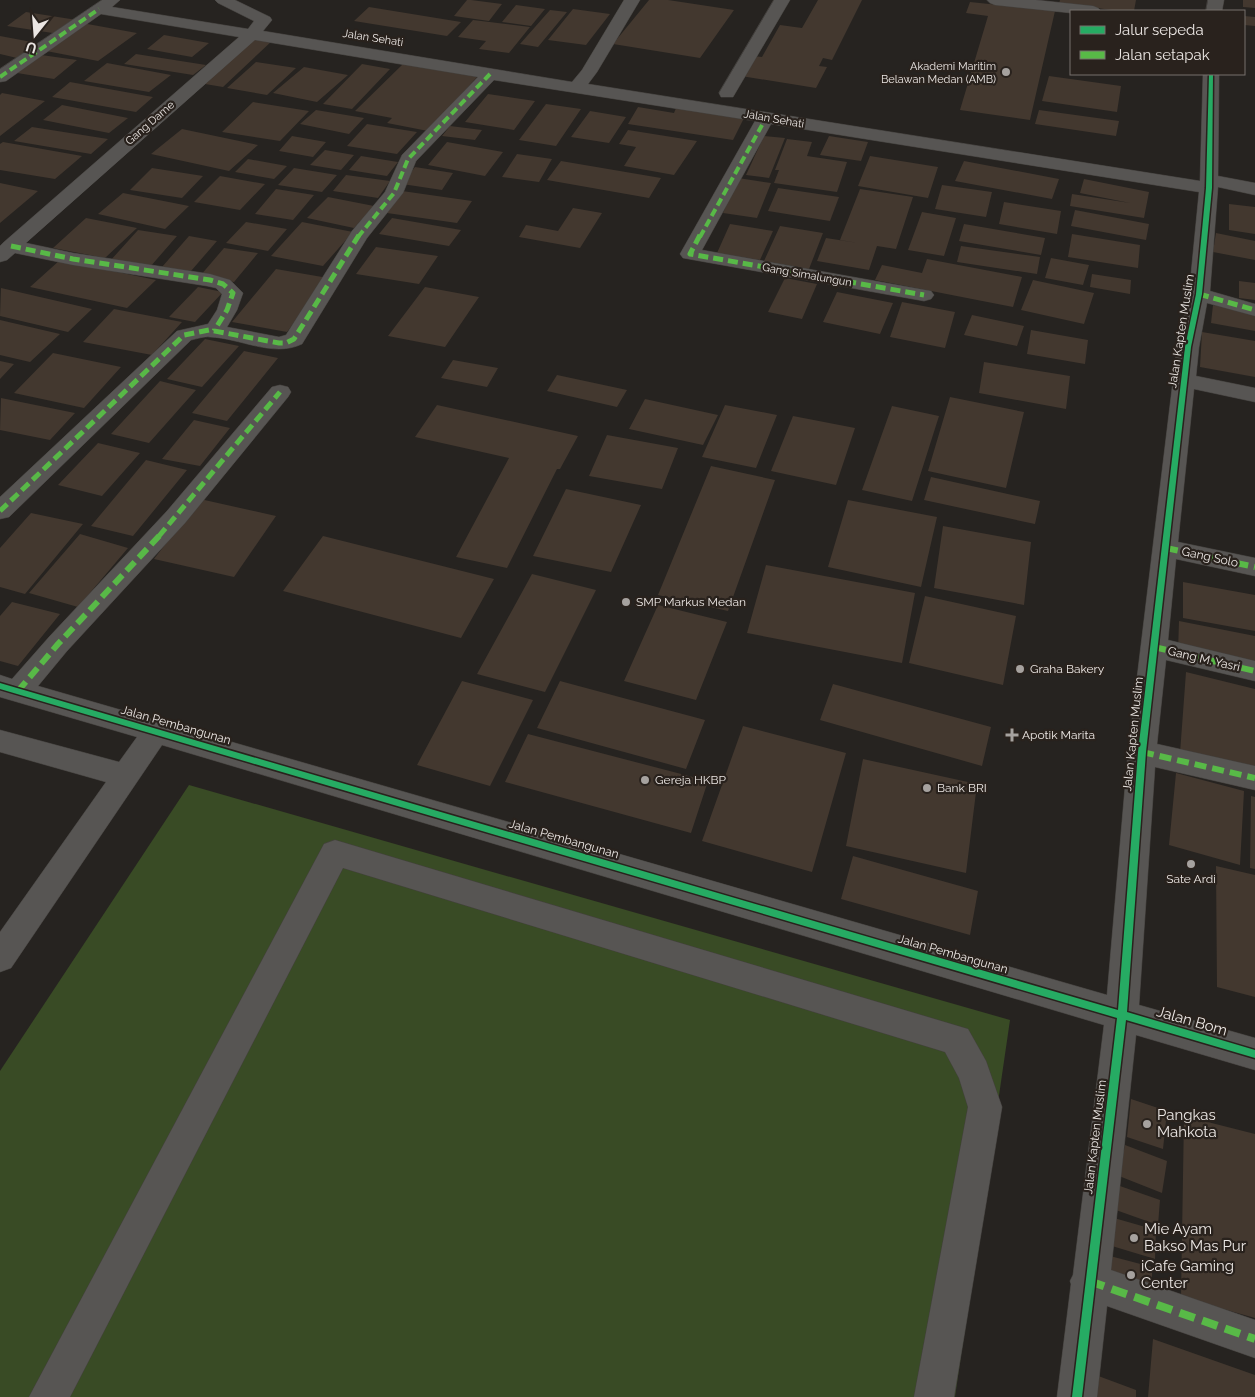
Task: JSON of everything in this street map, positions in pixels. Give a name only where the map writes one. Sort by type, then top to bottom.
[{"type":"street","points":[[223,0],[264,20],[284,24]]},
{"type":"street","points":[[577,87],[632,0]]},
{"type":"street","points":[[709,90],[727,93],[782,0]]},
{"type":"street","points":[[995,0],[1084,10]]},
{"type":"street","points":[[0,77],[106,4],[252,34],[732,112]]},
{"type":"street","name":"Gang Dame","points":[[6,251],[252,34],[264,20]]},
{"type":"street","points":[[406,60],[420,45]]},
{"type":"street","points":[[569,69],[607,74]]},
{"type":"street","points":[[0,512],[184,335],[214,331],[279,343],[286,343],[294,339],[359,235],[394,192],[408,159],[490,74]]},
{"type":"street","name":"Jalan Kapten Muslim","points":[[1077,1397],[1089,1281],[1122,1015],[1142,752],[1188,347],[1199,294],[1209,184],[1211,75]]},
{"type":"street","name":"Jalan Sehati","points":[[727,93],[732,112],[1209,184],[1255,189]]},
{"type":"street","name":"Gang Simalungun","points":[[766,118],[690,254],[924,295]]},
{"type":"street","points":[[6,251],[166,272],[223,284],[233,294],[227,310],[214,331]]},
{"type":"street","points":[[1199,294],[1255,310]]},
{"type":"street","points":[[1184,380],[1255,395]]},
{"type":"street","points":[[9,688],[86,616],[176,517],[280,392]]},
{"type":"street","name":"Gang Solo","points":[[1166,548],[1255,567]]},
{"type":"street","name":"Gang M. Yasri","points":[[1154,647],[1255,671]]},
{"type":"street","name":"Jalan Pembangunan","points":[[9,688],[1122,1015]]},
{"type":"street","points":[[0,958],[156,731]]},
{"type":"street","points":[[0,741],[126,776]]},
{"type":"street","points":[[1142,752],[1255,778]]},
{"type":"street","points":[[48,1397],[335,853],[956,1040],[974,1073],[985,1107],[934,1397]]},
{"type":"street","name":"Jalan Bom","points":[[1122,1015],[1255,1054]]},
{"type":"street","points":[[1089,1281],[1255,1338]]},
{"type":"green space","points":[[189,785],[1010,1020],[955,1397],[0,1397],[0,1071]]},
{"type":"building","points":[[467,0],[502,4],[489,21],[454,16]]},
{"type":"building","points":[[649,0],[668,0],[734,10],[700,58],[613,44]]},
{"type":"building","points":[[818,0],[862,0],[832,60],[823,58],[819,66],[827,67],[816,88],[741,76],[753,56],[762,57],[780,25],[802,28]]},
{"type":"building","points":[[1060,0],[1136,0],[1134,10],[1112,10],[1059,3]]},
{"type":"building","points":[[1243,0],[1255,0],[1255,8],[1243,7]]},
{"type":"building","name":"Akademi Maritim Belawan Medan (AMB)","points":[[970,2],[1055,11],[1030,120],[960,110],[988,16],[966,13]]},
{"type":"building","points":[[516,5],[545,9],[531,26],[502,22]]},
{"type":"building","points":[[369,7],[461,22],[447,36],[354,21]]},
{"type":"building","points":[[573,9],[610,14],[586,45],[548,40]]},
{"type":"building","points":[[550,10],[567,12],[538,47],[520,44]]},
{"type":"building","points":[[26,12],[77,20],[59,34],[7,26]]},
{"type":"building","points":[[1245,16],[1255,17],[1255,26],[1245,25]]},
{"type":"building","points":[[473,20],[530,27],[509,53],[479,49],[486,41],[458,37]]},
{"type":"building","points":[[82,23],[137,33],[98,61],[41,50]]},
{"type":"building","points":[[164,35],[209,43],[192,57],[147,49]]},
{"type":"building","points":[[0,36],[37,43],[17,58],[0,54]]},
{"type":"building","points":[[256,38],[273,40],[223,87],[205,84]]},
{"type":"building","points":[[34,54],[77,60],[54,79],[11,72]]},
{"type":"building","points":[[136,54],[206,65],[193,75],[124,64]]},
{"type":"building","points":[[256,62],[296,68],[267,95],[227,88]]},
{"type":"building","points":[[107,63],[171,75],[149,92],[84,81]]},
{"type":"building","points":[[362,64],[390,69],[352,109],[323,104]]},
{"type":"building","points":[[403,64],[478,76],[428,131],[387,123],[392,118],[355,111]]},
{"type":"building","points":[[304,67],[348,75],[317,102],[273,93]]},
{"type":"building","points":[[1049,76],[1121,86],[1117,112],[1042,101]]},
{"type":"building","points":[[70,82],[153,97],[136,112],[52,97]]},
{"type":"building","points":[[2,93],[45,101],[0,136],[0,95]]},
{"type":"building","points":[[488,94],[535,101],[514,130],[465,122]]},
{"type":"building","points":[[253,102],[309,111],[280,141],[222,132]]},
{"type":"building","points":[[546,104],[581,109],[556,146],[519,140]]},
{"type":"building","points":[[62,105],[128,118],[109,133],[43,120]]},
{"type":"building","points":[[638,107],[674,113],[676,108],[744,118],[733,140],[628,124]]},
{"type":"building","points":[[316,110],[364,118],[349,134],[300,124]]},
{"type":"building","points":[[1039,110],[1119,121],[1116,136],[1035,124]]},
{"type":"building","points":[[590,111],[626,117],[609,143],[571,137]]},
{"type":"building","points":[[367,124],[417,132],[397,154],[347,146]]},
{"type":"building","points":[[450,126],[482,130],[475,140],[442,136]]},
{"type":"building","points":[[32,127],[108,139],[91,154],[14,141]]},
{"type":"building","points":[[182,129],[258,145],[229,171],[151,154]]},
{"type":"building","points":[[628,130],[697,141],[674,175],[624,166],[636,147],[619,144]]},
{"type":"building","points":[[292,136],[326,142],[313,157],[279,151]]},
{"type":"building","points":[[764,136],[785,138],[769,178],[746,175]]},
{"type":"building","points":[[829,136],[868,142],[861,161],[820,155]]},
{"type":"building","points":[[787,139],[812,142],[807,156],[847,162],[837,192],[774,183],[779,170],[775,170]]},
{"type":"building","points":[[3,142],[82,156],[55,179],[0,170],[0,144]]},
{"type":"building","points":[[447,142],[503,152],[485,176],[428,165]]},
{"type":"building","points":[[325,150],[354,155],[341,170],[310,165]]},
{"type":"building","points":[[517,154],[552,159],[539,182],[502,177]]},
{"type":"building","points":[[361,156],[398,162],[387,176],[349,170]]},
{"type":"building","points":[[870,156],[938,167],[928,198],[858,186]]},
{"type":"building","points":[[248,159],[287,166],[274,179],[235,172]]},
{"type":"building","points":[[561,161],[661,178],[649,198],[547,180]]},
{"type":"building","points":[[964,161],[1059,179],[1052,199],[955,181]]},
{"type":"building","points":[[415,167],[453,173],[442,190],[402,184]]},
{"type":"building","points":[[152,168],[203,176],[182,198],[130,190]]},
{"type":"building","points":[[294,168],[337,175],[322,192],[278,185]]},
{"type":"building","points":[[346,175],[390,181],[378,198],[333,191]]},
{"type":"building","points":[[220,176],[265,184],[240,210],[194,202]]},
{"type":"building","points":[[738,178],[771,183],[757,218],[723,213]]},
{"type":"building","points":[[1084,179],[1149,192],[1144,218],[1070,206],[1072,194],[1130,203],[1080,193]]},
{"type":"building","points":[[0,183],[38,191],[0,223]]},
{"type":"building","points":[[942,185],[992,192],[986,217],[935,209]]},
{"type":"building","points":[[778,188],[839,197],[830,221],[768,211]]},
{"type":"building","points":[[276,189],[314,195],[293,220],[255,214]]},
{"type":"building","points":[[860,189],[913,197],[896,249],[877,246],[869,270],[817,261],[826,238],[858,243],[840,240]]},
{"type":"building","points":[[402,191],[472,201],[457,223],[387,213]]},
{"type":"building","points":[[123,193],[189,206],[165,229],[98,214]]},
{"type":"building","points":[[328,197],[374,206],[354,228],[307,218]]},
{"type":"building","points":[[1004,202],[1061,211],[1057,234],[999,224]]},
{"type":"building","points":[[1229,204],[1255,207],[1255,234],[1229,230]]},
{"type":"building","points":[[573,208],[602,213],[580,248],[519,237],[526,225],[558,231]]},
{"type":"building","points":[[1075,210],[1149,224],[1146,240],[1071,226]]},
{"type":"building","points":[[922,212],[956,218],[944,256],[908,250]]},
{"type":"building","points":[[86,218],[137,228],[105,258],[53,248]]},
{"type":"building","points":[[392,218],[461,230],[449,246],[379,234]]},
{"type":"building","points":[[246,222],[287,229],[268,251],[226,243]]},
{"type":"building","points":[[302,222],[353,232],[323,266],[271,256]]},
{"type":"building","points":[[730,224],[773,231],[760,260],[717,253]]},
{"type":"building","points":[[964,224],[1045,238],[1041,255],[959,241]]},
{"type":"building","points":[[780,226],[823,233],[809,269],[764,261]]},
{"type":"building","points":[[138,230],[177,236],[150,267],[110,261]]},
{"type":"building","points":[[1216,233],[1255,241],[1255,260],[1213,252]]},
{"type":"building","points":[[1072,234],[1140,245],[1138,268],[1068,257]]},
{"type":"building","points":[[189,236],[217,241],[191,271],[162,267]]},
{"type":"building","points":[[961,246],[1040,257],[1037,274],[957,262]]},
{"type":"building","points":[[376,247],[438,256],[419,284],[356,274]]},
{"type":"building","points":[[224,248],[258,253],[234,282],[200,276]]},
{"type":"building","points":[[1051,258],[1089,265],[1083,285],[1045,278]]},
{"type":"building","points":[[927,259],[1022,277],[1013,307],[875,280],[882,265],[922,273]]},
{"type":"building","points":[[60,260],[156,280],[127,308],[30,287]]},
{"type":"building","points":[[276,269],[328,278],[287,332],[232,322]]},
{"type":"building","points":[[1092,274],[1131,280],[1130,294],[1090,287]]},
{"type":"building","points":[[785,278],[817,284],[802,319],[768,312]]},
{"type":"building","points":[[1033,280],[1094,293],[1084,324],[1021,310]]},
{"type":"building","points":[[1239,281],[1255,283],[1255,300],[1239,298]]},
{"type":"building","points":[[198,287],[223,292],[195,322],[169,317]]},
{"type":"building","points":[[425,287],[479,297],[445,347],[388,336]]},
{"type":"building","points":[[1,288],[92,309],[68,332],[0,316]]},
{"type":"building","points":[[837,292],[893,303],[880,334],[823,322]]},
{"type":"building","points":[[902,302],[955,312],[945,348],[890,337]]},
{"type":"building","points":[[1213,305],[1255,313],[1255,331],[1211,323]]},
{"type":"building","points":[[114,309],[182,322],[152,355],[83,342]]},
{"type":"building","points":[[972,315],[1024,326],[1017,346],[964,335]]},
{"type":"building","points":[[0,320],[60,334],[30,362],[0,355]]},
{"type":"building","points":[[1031,330],[1088,340],[1085,364],[1027,354]]},
{"type":"building","points":[[1202,332],[1255,341],[1255,377],[1200,367]]},
{"type":"building","points":[[205,339],[239,346],[202,387],[167,379]]},
{"type":"building","points":[[244,351],[278,358],[227,421],[192,413]]},
{"type":"building","points":[[53,353],[121,367],[84,408],[14,393]]},
{"type":"building","points":[[453,360],[498,368],[487,387],[441,378]]},
{"type":"building","points":[[0,361],[14,364],[0,379]]},
{"type":"building","points":[[984,362],[1070,376],[1066,409],[979,393]]},
{"type":"building","points":[[557,375],[627,390],[617,407],[547,391]]},
{"type":"building","points":[[160,381],[196,390],[149,443],[111,434]]},
{"type":"building","points":[[950,397],[1024,412],[1006,488],[928,471]]},
{"type":"building","points":[[1,398],[75,413],[50,440],[0,430]]},
{"type":"building","points":[[645,399],[718,415],[703,445],[629,429]]},
{"type":"building","points":[[437,405],[578,436],[560,469],[557,469],[507,568],[456,557],[509,458],[415,437]]},
{"type":"building","points":[[725,405],[777,415],[756,468],[702,457]]},
{"type":"building","points":[[892,406],[939,416],[912,501],[862,490]]},
{"type":"building","points":[[793,416],[855,428],[836,485],[771,471]]},
{"type":"building","points":[[194,420],[230,428],[200,466],[162,459]]},
{"type":"building","points":[[607,435],[678,448],[662,489],[589,476]]},
{"type":"building","points":[[98,443],[140,453],[102,496],[58,485]]},
{"type":"building","points":[[146,460],[187,470],[133,536],[91,526]]},
{"type":"building","points":[[711,466],[775,480],[728,611],[658,595]]},
{"type":"building","points":[[931,477],[1040,501],[1035,524],[924,500]]},
{"type":"building","points":[[566,489],[641,505],[611,572],[533,556]]},
{"type":"building","points":[[200,499],[276,516],[234,577],[154,559]]},
{"type":"building","points":[[848,500],[937,517],[921,587],[828,567]]},
{"type":"building","points":[[31,513],[83,524],[25,594],[0,587],[0,548]]},
{"type":"building","points":[[943,526],[1031,542],[1024,605],[934,588]]},
{"type":"building","points":[[80,534],[128,548],[78,607],[29,593]]},
{"type":"building","points":[[323,536],[494,579],[461,638],[283,591]]},
{"type":"building","points":[[766,565],[915,593],[902,663],[747,633]]},
{"type":"building","points":[[532,574],[596,590],[545,692],[477,674]]},
{"type":"building","points":[[1183,582],[1255,595],[1255,631],[1183,618]]},
{"type":"building","points":[[925,596],[1016,616],[1003,685],[909,663]]},
{"type":"building","points":[[12,602],[60,614],[18,666],[0,661],[0,616]]},
{"type":"building","points":[[658,605],[727,622],[696,700],[624,681]]},
{"type":"building","points":[[1179,621],[1255,636],[1255,669],[1178,652]]},
{"type":"building","points":[[1186,672],[1255,689],[1255,772],[1180,753]]},
{"type":"building","points":[[462,681],[533,700],[490,786],[417,765]]},
{"type":"building","points":[[560,681],[705,720],[686,769],[537,728]]},
{"type":"building","points":[[833,684],[991,727],[982,766],[820,720]]},
{"type":"building","points":[[743,726],[846,753],[812,872],[702,841]]},
{"type":"building","points":[[528,734],[708,781],[691,833],[505,782]]},
{"type":"building","points":[[863,759],[977,784],[966,873],[846,846]]},
{"type":"building","points":[[1176,773],[1244,791],[1240,865],[1169,845]]},
{"type":"building","points":[[1251,796],[1255,797],[1255,869],[1250,868]]},
{"type":"building","points":[[853,856],[978,891],[970,935],[841,899]]},
{"type":"building","points":[[1216,866],[1255,875],[1255,997],[1217,987]]},
{"type":"building","name":"Pangkas Mahkota","points":[[1131,1099],[1167,1111],[1163,1149],[1127,1137]]},
{"type":"building","points":[[1184,1116],[1255,1134],[1255,1318],[1181,1297]]},
{"type":"building","points":[[1125,1145],[1167,1161],[1162,1193],[1119,1176]]},
{"type":"building","points":[[1117,1185],[1160,1200],[1158,1225],[1113,1209]]},
{"type":"building","name":"Mie Ayam Bakso Mas Pur","points":[[1114,1218],[1156,1230],[1155,1259],[1112,1246]]},
{"type":"building","name":"iCafe Gaming Center","points":[[1110,1256],[1152,1267],[1152,1295],[1109,1283]]},
{"type":"building","points":[[1153,1339],[1255,1375],[1255,1397],[1148,1397]]},
{"type":"building","points":[[1093,1374],[1136,1390],[1136,1397],[1091,1397]]},
{"type":"marked path","points":[[0,77],[99,9]]},
{"type":"marked path","points":[[0,511],[184,335],[209,330],[279,343],[286,343],[294,339],[359,235],[394,193],[408,159],[490,74]]},
{"type":"marked path","points":[[766,118],[690,254],[924,295]]},
{"type":"marked path","points":[[11,246],[73,259],[210,280],[223,284],[233,293],[227,310],[214,331]]},
{"type":"marked path","points":[[1199,294],[1255,310]]},
{"type":"marked path","points":[[18,691],[58,644],[176,517],[280,392]]},
{"type":"marked path","points":[[1166,548],[1255,567]]},
{"type":"marked path","points":[[1154,647],[1255,671]]},
{"type":"marked path","points":[[1142,752],[1255,778]]},
{"type":"marked path","points":[[1089,1281],[1255,1339]]},
{"type":"cycle path","points":[[1077,1397],[1122,1015],[1142,752],[1188,347],[1199,294],[1209,188],[1211,75]]},
{"type":"cycle path","points":[[0,686],[1255,1054]]},
{"type":"place","name":"Akademi Maritim Belawan Medan (AMB)","points":[[1006,72]]},
{"type":"place","name":"SMP Markus Medan","points":[[626,602]]},
{"type":"place","name":"Graha Bakery","points":[[1020,669]]},
{"type":"place","name":"Apotik Marita","points":[[1012,735]]},
{"type":"place","name":"Gereja HKBP","points":[[645,780]]},
{"type":"place","name":"Bank BRI","points":[[927,788]]},
{"type":"place","name":"Sate Ardi","points":[[1191,864]]},
{"type":"place","name":"Pangkas Mahkota","points":[[1147,1124]]},
{"type":"place","name":"Mie Ayam Bakso Mas Pur","points":[[1134,1238]]},
{"type":"place","name":"iCafe Gaming Center","points":[[1131,1275]]}]
